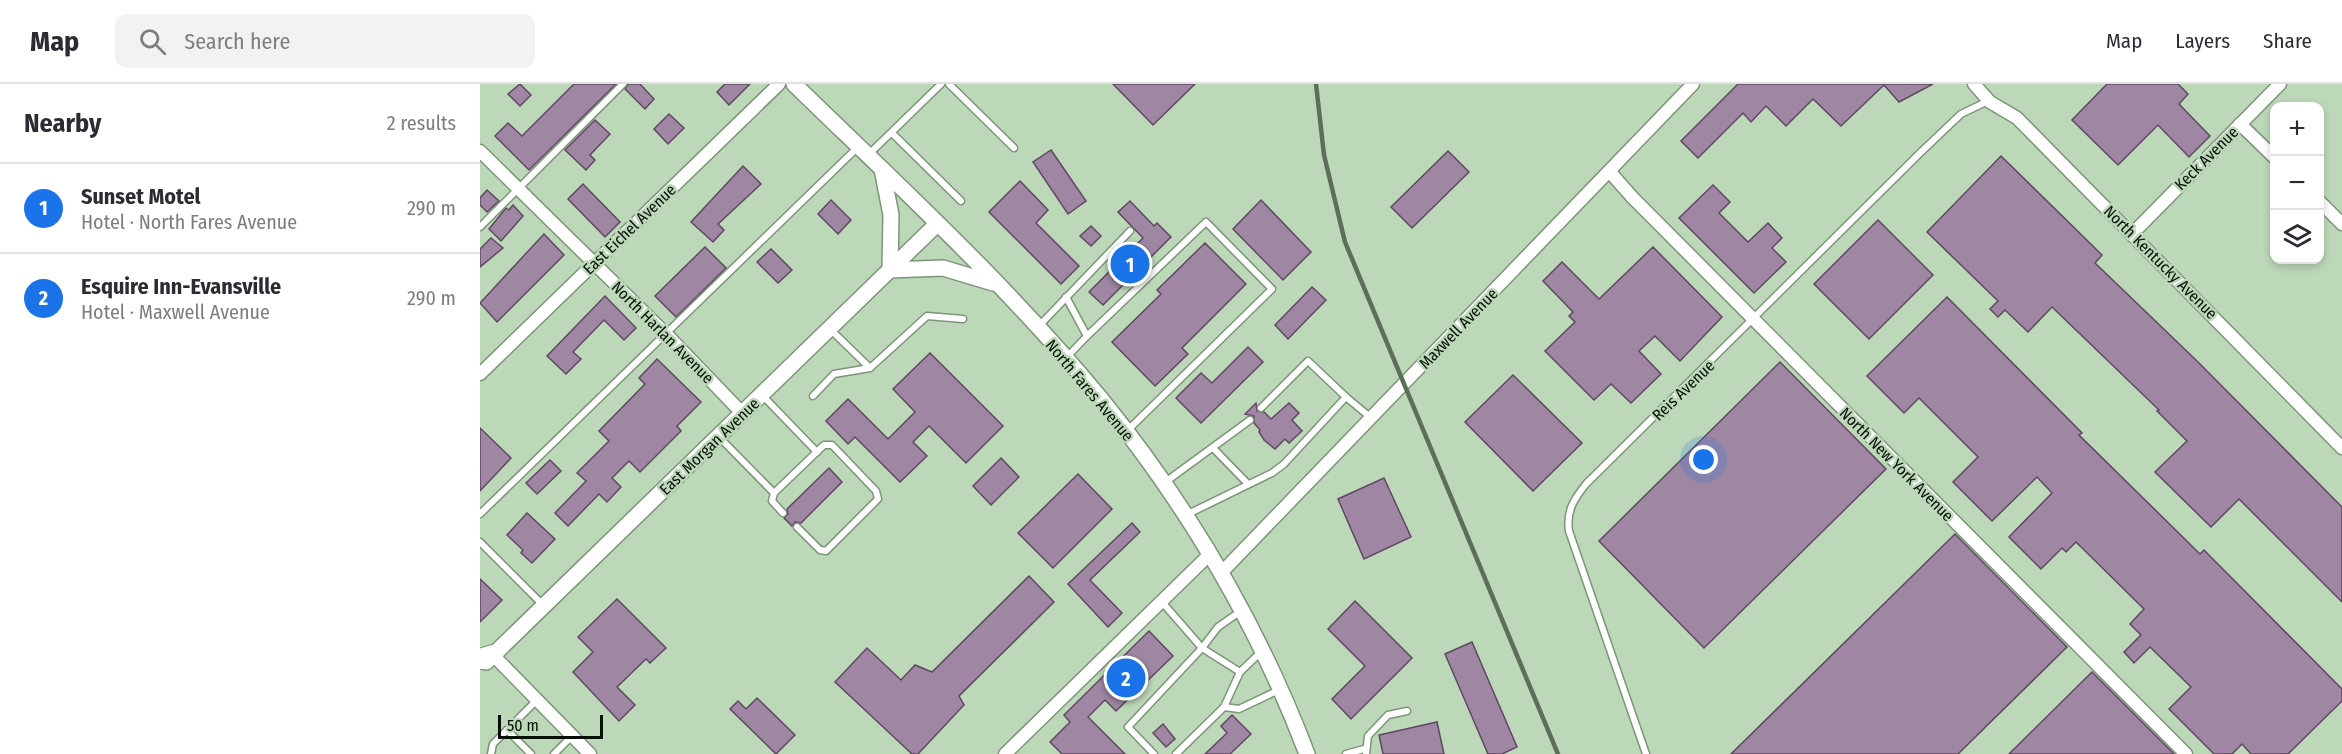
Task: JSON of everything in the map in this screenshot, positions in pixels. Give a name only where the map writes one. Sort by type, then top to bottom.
[{"type":"street","name":"East Eichel Avenue","points":[[480,374],[778,84]]},
{"type":"street","name":"North Fares Avenue","points":[[794,84],[998,285],[1066,359],[1126,432],[1222,572],[1243,610],[1280,689],[1307,754]]},
{"type":"street","name":"Maxwell Avenue","points":[[1222,572],[1693,84]]},
{"type":"street","name":"North Kentucky Avenue","points":[[1974,84],[1990,102],[2017,118],[2133,233],[2342,448]]},
{"type":"street","name":"Keck Avenue","points":[[2133,233],[2280,84]]},
{"type":"street","points":[[2240,124],[2273,156]]},
{"type":"street","name":"North Harlan Avenue","points":[[480,151],[667,335],[742,414]]},
{"type":"street","points":[[882,169],[891,215],[890,270],[943,268],[998,285]]},
{"type":"street","name":"North New York Avenue","points":[[1610,172],[1753,320],[2186,754]]},
{"type":"street","points":[[2324,207],[2342,224]]},
{"type":"street","name":"East Morgan Avenue","points":[[484,661],[544,607],[937,224]]},
{"type":"street","points":[[1005,754],[1210,554]]},
{"type":"street","points":[[484,661],[537,700],[590,754]]},
{"type":"lane","points":[[480,227],[623,84]]},
{"type":"lane","points":[[480,514],[863,151],[892,133],[941,84]]},
{"type":"lane","points":[[949,84],[1014,148]]},
{"type":"lane","name":"Reis Avenue","points":[[1646,754],[1578,564],[1569,531],[1569,511],[1586,484],[1961,114],[1975,105],[1990,102]]},
{"type":"lane","points":[[892,133],[960,201]]},
{"type":"lane","points":[[1066,359],[1206,222],[1272,289],[1126,432]]},
{"type":"lane","points":[[1038,327],[1130,231]]},
{"type":"lane","points":[[1066,297],[1087,336]]},
{"type":"lane","points":[[813,396],[834,374],[870,368],[927,316],[963,319]]},
{"type":"lane","points":[[830,328],[870,368]]},
{"type":"lane","points":[[1261,408],[1308,361],[1346,398],[1370,417]]},
{"type":"lane","points":[[762,395],[817,452]]},
{"type":"lane","points":[[1185,515],[1284,464],[1346,398]]},
{"type":"lane","points":[[1163,483],[1250,420]]},
{"type":"lane","points":[[719,436],[774,494]]},
{"type":"lane","points":[[783,513],[772,501],[774,494],[824,445],[832,445],[876,491],[878,499],[826,550],[820,550],[797,527]]},
{"type":"lane","points":[[1213,448],[1248,484]]},
{"type":"lane","points":[[480,542],[544,607]]},
{"type":"lane","points":[[1162,602],[1202,648],[1240,672]]},
{"type":"lane","points":[[1154,754],[1128,727],[1202,648],[1218,627],[1243,610]]},
{"type":"lane","points":[[1176,754],[1224,707],[1240,672],[1262,651]]},
{"type":"lane","points":[[1224,707],[1239,709],[1280,689]]},
{"type":"lane","points":[[492,754],[494,744],[537,700]]},
{"type":"lane","points":[[1346,754],[1365,752],[1368,736],[1388,715],[1407,711]]},
{"type":"lane","points":[[507,730],[531,754]]},
{"type":"lane","points":[[554,754],[573,736]]},
{"type":"building","points":[[520,84],[531,95],[520,106],[508,94]]},
{"type":"building","points":[[574,84],[616,84],[529,170],[495,136],[508,123],[522,136]]},
{"type":"building","points":[[628,84],[640,84],[654,99],[645,109],[625,89]]},
{"type":"building","points":[[725,84],[750,84],[729,105],[717,92]]},
{"type":"building","points":[[1113,84],[1195,84],[1153,125]]},
{"type":"building","points":[[1738,84],[1933,84],[1899,102],[1884,85],[1841,126],[1813,99],[1786,126],[1766,106],[1751,122],[1743,113],[1698,158],[1681,141]]},
{"type":"building","points":[[2107,84],[2178,84],[2188,94],[2179,104],[2210,136],[2189,157],[2158,125],[2118,165],[2072,120]]},
{"type":"building","points":[[669,114],[684,128],[668,144],[654,129]]},
{"type":"building","points":[[595,120],[610,134],[590,155],[595,160],[586,170],[565,150]]},
{"type":"building","points":[[1051,150],[1086,201],[1068,214],[1033,162]]},
{"type":"building","points":[[1448,151],[1469,172],[1412,228],[1391,207]]},
{"type":"building","points":[[2001,156],[2102,255],[2095,263],[2197,361],[2342,507],[2342,602],[2239,499],[2211,527],[2155,472],[2187,441],[2157,411],[2159,410],[2052,307],[2028,332],[2005,310],[1998,317],[1990,309],[1998,301],[1927,232]]},
{"type":"building","points":[[743,166],[761,184],[718,224],[724,230],[713,242],[691,222]]},
{"type":"building","points":[[1020,181],[1048,210],[1036,223],[1079,266],[1061,284],[989,212]]},
{"type":"building","points":[[583,184],[620,222],[605,237],[568,199]]},
{"type":"building","points":[[1713,185],[1730,202],[1719,213],[1748,242],[1768,223],[1782,238],[1772,248],[1786,262],[1754,293],[1679,218]]},
{"type":"building","points":[[487,190],[499,201],[487,212],[480,205],[480,198]]},
{"type":"building","points":[[831,200],[851,220],[838,234],[818,214]]},
{"type":"building","points":[[1261,200],[1311,252],[1283,280],[1233,229]]},
{"type":"building","points":[[1130,201],[1154,226],[1157,223],[1171,237],[1103,305],[1089,292],[1143,238],[1118,212]]},
{"type":"building","points":[[513,205],[523,216],[501,241],[489,229],[506,208],[509,210]]},
{"type":"building","points":[[1878,220],[1933,275],[1869,339],[1814,284]]},
{"type":"building","points":[[1091,226],[1101,236],[1091,246],[1080,236]]},
{"type":"building","points":[[544,234],[564,255],[497,322],[480,303]]},
{"type":"building","points":[[491,238],[503,248],[480,267],[480,249]]},
{"type":"building","points":[[1205,243],[1246,284],[1182,348],[1188,354],[1155,386],[1112,342],[1161,294],[1157,290]]},
{"type":"building","points":[[705,247],[726,268],[676,317],[655,296]]},
{"type":"building","points":[[1653,247],[1722,317],[1680,361],[1655,336],[1639,351],[1661,374],[1631,403],[1611,384],[1594,400],[1545,351],[1575,322],[1569,316],[1573,312],[1543,281],[1562,262],[1599,299]]},
{"type":"building","points":[[771,249],[792,270],[778,283],[757,262]]},
{"type":"building","points":[[1312,287],[1326,300],[1288,339],[1275,325]]},
{"type":"building","points":[[605,296],[636,328],[624,340],[604,320],[573,352],[581,359],[566,374],[547,356]]},
{"type":"building","points":[[1947,297],[2082,433],[2079,435],[2200,554],[2204,550],[2342,689],[2342,701],[2288,754],[2251,754],[2242,744],[2232,754],[2214,754],[2169,709],[2191,687],[2150,647],[2134,663],[2124,652],[2141,635],[2130,624],[2144,609],[2076,542],[2066,552],[2062,548],[2041,569],[2009,537],[2052,493],[2037,477],[1992,521],[1953,482],[1978,457],[1919,398],[1904,413],[1867,376]]},
{"type":"building","points":[[1248,347],[1263,362],[1201,423],[1176,398],[1201,373],[1212,383]]},
{"type":"building","points":[[930,353],[1003,426],[966,463],[929,426],[913,442],[927,456],[900,482],[855,437],[848,444],[826,421],[848,399],[888,439],[915,412],[893,389]]},
{"type":"building","points":[[657,359],[701,402],[677,426],[681,431],[640,472],[629,461],[612,478],[621,487],[607,502],[599,494],[568,526],[555,513],[586,481],[577,473],[609,441],[599,431],[645,384],[639,378]]},
{"type":"building","points":[[1780,362],[1886,469],[1704,648],[1599,541]]},
{"type":"building","points":[[1513,375],[1582,443],[1533,491],[1465,422]]},
{"type":"building","points":[[1256,403],[1257,411],[1264,412],[1271,419],[1289,403],[1299,413],[1292,420],[1302,431],[1289,443],[1285,439],[1275,449],[1264,440],[1254,423],[1254,416],[1245,414]]},
{"type":"building","points":[[480,428],[511,458],[480,491]]},
{"type":"building","points":[[1001,458],[1019,477],[991,505],[973,486]]},
{"type":"building","points":[[550,460],[561,471],[537,494],[526,483]]},
{"type":"building","points":[[829,468],[842,482],[801,523],[795,522],[792,526],[784,518],[788,514],[787,509]]},
{"type":"building","points":[[1078,474],[1112,509],[1053,568],[1018,533]]},
{"type":"building","points":[[1384,478],[1411,537],[1364,559],[1338,499]]},
{"type":"building","points":[[527,513],[555,539],[532,563],[521,553],[523,550],[507,535]]},
{"type":"building","points":[[1132,523],[1140,532],[1090,580],[1122,613],[1108,627],[1068,584]]},
{"type":"building","points":[[1955,534],[2067,647],[1958,754],[1731,754]]},
{"type":"building","points":[[1029,576],[1054,602],[959,696],[964,705],[918,754],[912,754],[835,682],[867,648],[901,680],[915,665],[932,672]]},
{"type":"building","points":[[480,579],[502,600],[480,622]]},
{"type":"building","points":[[617,599],[666,648],[650,663],[646,659],[617,687],[635,705],[619,721],[573,672],[593,652],[578,637]]},
{"type":"building","points":[[1355,601],[1412,658],[1351,719],[1332,699],[1365,666],[1328,629]]},
{"type":"building","points":[[1149,631],[1173,656],[1116,711],[1105,700],[1088,717],[1125,754],[1062,754],[1050,742],[1070,722],[1064,715]]},
{"type":"building","points":[[1472,642],[1517,747],[1502,754],[1488,754],[1445,654]]},
{"type":"building","points":[[2092,672],[2174,754],[2009,754]]},
{"type":"building","points":[[757,698],[795,735],[776,754],[730,709],[738,701],[746,709]]},
{"type":"building","points":[[1232,715],[1251,734],[1230,754],[1205,754],[1227,733],[1221,726]]},
{"type":"building","points":[[1437,722],[1444,754],[1383,754],[1379,735]]},
{"type":"building","points":[[1163,724],[1175,739],[1166,747],[1153,733]]},
{"type":"railway","points":[[1316,84],[1324,155],[1345,242],[1558,754]]},
{"type":"place","name":"Sunset Motel","points":[[1130,264]]},
{"type":"place","name":"Esquire Inn-Evansville","points":[[1126,678]]}]
